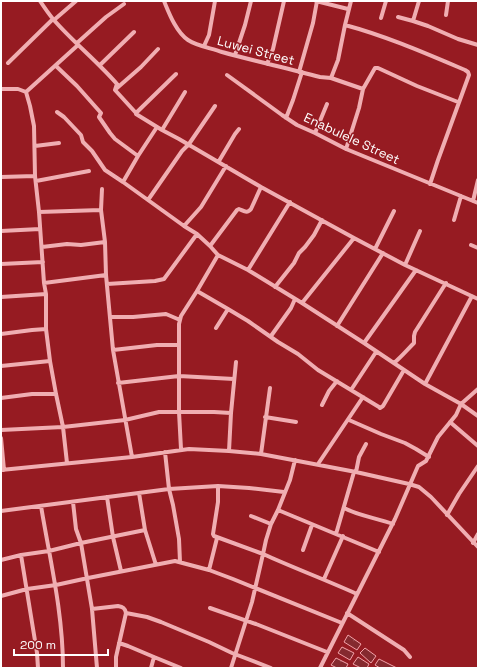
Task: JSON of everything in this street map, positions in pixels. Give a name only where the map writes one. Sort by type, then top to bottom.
[{"type":"street","points":[[40,1],[54,20],[100,65],[117,84],[115,90]]},
{"type":"street","points":[[8,63],[76,1]]},
{"type":"street","name":"Luwei Street","points":[[164,1],[180,33],[188,40],[267,64],[320,77],[331,78],[363,89]]},
{"type":"street","points":[[204,46],[209,35],[215,1]]},
{"type":"street","points":[[235,55],[251,1]]},
{"type":"street","points":[[267,64],[273,49],[284,1]]},
{"type":"street","points":[[286,118],[294,100],[313,22],[316,1],[348,9]]},
{"type":"street","points":[[331,78],[338,60],[348,9],[351,1]]},
{"type":"street","points":[[381,18],[386,1]]},
{"type":"street","points":[[413,21],[419,1]]},
{"type":"street","points":[[446,15],[448,1]]},
{"type":"street","points":[[26,92],[56,66],[106,17],[124,4]]},
{"type":"street","points":[[398,17],[428,26],[458,39],[478,45]]},
{"type":"street","points":[[345,25],[391,39],[468,72],[469,75],[458,102],[430,184]]},
{"type":"street","points":[[100,65],[134,32]]},
{"type":"street","points":[[115,90],[141,67],[158,49]]},
{"type":"street","points":[[56,66],[101,113],[99,117],[110,133],[138,156]]},
{"type":"street","points":[[346,149],[359,108],[363,89],[376,68],[458,102]]},
{"type":"street","points":[[136,113],[176,74]]},
{"type":"street","name":"Enabulele Street","points":[[227,75],[297,125],[346,149],[478,203]]},
{"type":"street","points":[[1,89],[18,89],[26,92]]},
{"type":"street","points":[[115,90],[136,114],[149,123],[157,126],[354,238],[405,265],[478,299]]},
{"type":"street","points":[[26,92],[34,126],[36,178],[46,294],[46,329],[50,361],[63,427],[67,463]]},
{"type":"street","points":[[162,130],[185,92]]},
{"type":"street","points":[[315,133],[326,104]]},
{"type":"street","points":[[148,200],[215,106]]},
{"type":"street","points":[[57,112],[64,117],[81,136],[83,142],[92,151],[105,170],[197,234],[218,255],[248,270],[302,303],[425,384],[461,404],[478,416]]},
{"type":"street","points":[[123,182],[157,126]]},
{"type":"street","points":[[219,161],[239,129]]},
{"type":"street","points":[[34,146],[59,143]]},
{"type":"street","points":[[184,226],[201,207],[226,166]]},
{"type":"street","points":[[1,177],[36,178],[89,171]]},
{"type":"street","points":[[473,201],[478,180]]},
{"type":"street","points":[[210,246],[237,210],[239,209],[249,212],[262,187]]},
{"type":"street","points":[[102,189],[101,210],[105,242],[106,275],[113,350],[132,457]]},
{"type":"street","points":[[454,220],[461,196]]},
{"type":"street","points":[[248,270],[290,202]]},
{"type":"street","points":[[39,212],[101,210]]},
{"type":"street","points":[[375,249],[394,211]]},
{"type":"street","points":[[275,287],[294,263],[299,253],[314,235],[322,220]]},
{"type":"street","points":[[1,231],[40,229]]},
{"type":"street","points":[[405,265],[420,231]]},
{"type":"street","points":[[107,284],[156,281],[164,279],[197,234]]},
{"type":"street","points":[[302,303],[354,238]]},
{"type":"street","points":[[42,247],[105,242]]},
{"type":"street","points":[[471,245],[478,248]]},
{"type":"street","points":[[337,326],[383,253]]},
{"type":"street","points":[[181,450],[179,412],[179,324],[181,316],[218,255]]},
{"type":"street","points":[[1,264],[43,262]]},
{"type":"street","points":[[364,343],[416,270]]},
{"type":"street","points":[[44,283],[106,275]]},
{"type":"street","points":[[394,363],[404,355],[406,350],[414,343],[415,332],[446,283]]},
{"type":"street","points":[[197,291],[271,336],[336,382],[380,408],[383,406],[404,370]]},
{"type":"street","points":[[1,297],[46,294]]},
{"type":"street","points":[[425,384],[472,296]]},
{"type":"street","points":[[271,336],[291,308],[295,299]]},
{"type":"street","points":[[216,328],[228,309]]},
{"type":"street","points":[[110,317],[166,314],[180,320]]},
{"type":"street","points":[[1,334],[46,329]]},
{"type":"street","points":[[113,350],[179,345]]},
{"type":"street","points":[[351,390],[376,352]]},
{"type":"street","points":[[1,366],[50,361]]},
{"type":"street","points":[[229,450],[236,362]]},
{"type":"street","points":[[118,383],[179,376],[234,379]]},
{"type":"street","points":[[322,405],[328,391],[336,382]]},
{"type":"street","points":[[261,454],[270,388]]},
{"type":"street","points":[[320,668],[393,524],[418,466],[429,457],[438,438],[456,415],[461,404],[478,389]]},
{"type":"street","points":[[1,398],[32,394],[56,394]]},
{"type":"street","points":[[318,464],[349,420],[363,397]]},
{"type":"street","points":[[1,430],[63,427],[125,420],[159,412],[231,413]]},
{"type":"street","points":[[266,418],[296,422]]},
{"type":"street","points":[[349,420],[405,443],[429,457]]},
{"type":"street","points":[[450,422],[478,446]]},
{"type":"street","points":[[1,438],[3,470],[132,457],[189,449],[229,450],[318,464],[402,482],[419,487],[431,497],[478,547]]},
{"type":"street","points":[[336,534],[359,458],[366,444]]},
{"type":"street","points":[[165,452],[169,489],[179,539],[180,562]]},
{"type":"street","points":[[231,668],[255,589],[270,524],[278,510],[290,480],[295,460]]},
{"type":"street","points":[[447,515],[478,466]]},
{"type":"street","points":[[414,475],[419,487]]},
{"type":"street","points":[[218,486],[218,502],[213,534],[214,536],[263,554],[357,594]]},
{"type":"street","points":[[1,511],[169,489],[218,486],[284,492]]},
{"type":"street","points":[[139,493],[146,530],[156,565]]},
{"type":"street","points":[[107,497],[113,537],[121,571]]},
{"type":"street","points":[[73,502],[76,529],[81,543],[88,578],[97,668]]},
{"type":"street","points":[[41,506],[56,586],[63,651],[63,668]]},
{"type":"street","points":[[344,508],[351,512],[393,524]]},
{"type":"street","points":[[278,510],[379,552]]},
{"type":"street","points":[[251,516],[270,524]]},
{"type":"street","points":[[303,550],[312,525]]},
{"type":"street","points":[[1,560],[146,530]]},
{"type":"street","points":[[473,543],[478,534]]},
{"type":"street","points":[[324,579],[342,536]]},
{"type":"street","points":[[209,570],[217,538]]},
{"type":"street","points":[[21,555],[37,653],[38,668]]},
{"type":"street","points":[[1,596],[175,561],[209,570],[342,623]]},
{"type":"street","points":[[92,609],[118,606],[125,609],[126,613],[116,657],[116,668]]},
{"type":"street","points":[[210,608],[327,652]]},
{"type":"street","points":[[126,613],[147,617],[167,624],[271,668]]},
{"type":"street","points":[[347,613],[404,650],[410,657]]},
{"type":"street","points":[[119,643],[181,668]]},
{"type":"street","points":[[151,668],[154,657]]},
{"type":"water","points":[[348,635],[361,644],[357,650],[344,642]]},
{"type":"water","points":[[342,647],[354,653],[350,660],[338,653]]},
{"type":"water","points":[[365,648],[376,656],[371,663],[360,653]]},
{"type":"water","points":[[358,657],[369,664],[367,668],[361,668],[353,664]]},
{"type":"water","points":[[336,658],[348,664],[346,668],[337,668],[331,665]]},
{"type":"water","points":[[379,659],[397,668],[380,668],[375,665]]}]
